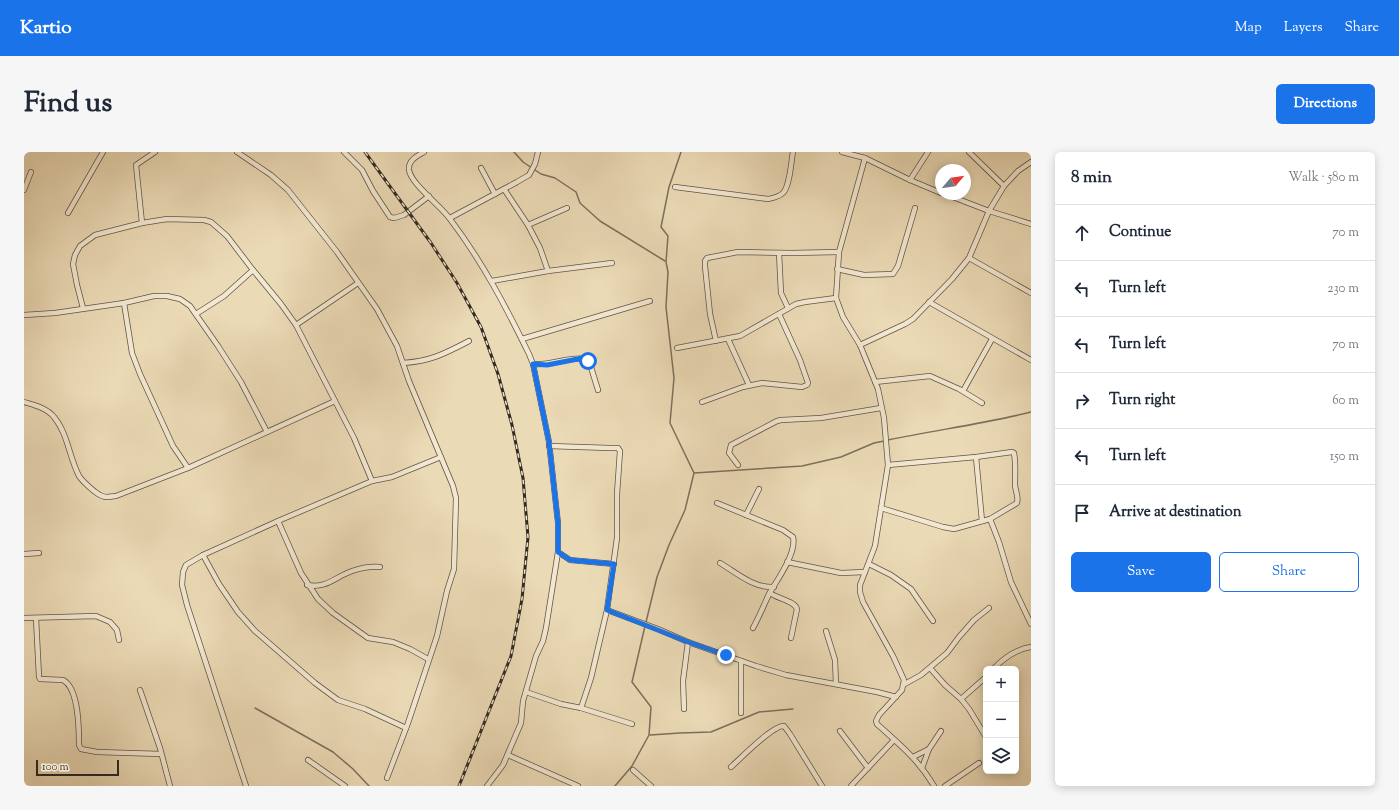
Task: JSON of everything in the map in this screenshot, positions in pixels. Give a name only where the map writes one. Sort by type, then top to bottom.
[{"type":"street","points":[[68,213],[103,152]]},
{"type":"street","points":[[142,223],[136,164],[155,152]]},
{"type":"street","points":[[237,152],[271,175],[288,190],[337,252],[377,309],[397,346],[409,381],[453,486],[456,498],[454,569],[437,636],[406,728],[387,778]]},
{"type":"street","points":[[344,152],[362,170],[373,191],[390,217],[394,218],[404,215],[429,196]]},
{"type":"street","points":[[424,152],[414,158],[411,162],[409,170],[422,191],[429,196],[450,218],[492,281],[522,339],[533,364],[549,446],[558,523],[558,552],[546,628],[526,692],[521,723],[503,765],[487,786]]},
{"type":"street","points":[[450,218],[529,175],[533,170],[538,152]]},
{"type":"street","points":[[675,187],[768,199],[776,197],[783,193],[787,186],[792,152]]},
{"type":"street","points":[[842,152],[856,154],[910,180],[935,190]]},
{"type":"street","points":[[910,180],[928,152]]},
{"type":"street","points":[[969,152],[1004,186]]},
{"type":"street","points":[[865,158],[839,252],[836,298],[839,308],[860,345],[878,389],[884,418],[888,465],[875,546],[860,585],[860,596],[901,670],[904,680],[902,690],[879,715],[876,721],[877,724],[913,757],[934,786]]},
{"type":"street","points":[[860,345],[913,319],[952,279],[969,258],[989,211],[1004,186],[1018,171],[1031,162]]},
{"type":"street","points":[[481,168],[495,194]]},
{"type":"street","points":[[24,190],[31,172]]},
{"type":"street","points":[[504,189],[528,225],[540,248],[548,271]]},
{"type":"street","points":[[961,200],[989,211],[1031,224]]},
{"type":"street","points":[[528,225],[566,208]]},
{"type":"street","points":[[837,269],[864,275],[893,274],[898,266],[915,208]]},
{"type":"street","points":[[84,308],[77,285],[73,264],[75,255],[80,246],[95,235],[142,223],[167,219],[204,220],[211,222],[227,236],[282,304],[296,326],[354,438],[372,481]]},
{"type":"street","points":[[716,341],[710,314],[705,266],[705,261],[707,258],[738,252],[839,252]]},
{"type":"street","points":[[779,253],[781,293],[788,308]]},
{"type":"street","points":[[969,258],[1031,293]]},
{"type":"street","points":[[492,281],[548,271],[612,263]]},
{"type":"street","points":[[196,314],[224,296],[253,270]]},
{"type":"street","points":[[296,326],[358,283]]},
{"type":"street","points":[[24,315],[55,313],[124,303],[154,296],[167,296],[180,299],[190,306],[196,314],[242,382],[267,432]]},
{"type":"street","points":[[678,348],[740,336],[788,308],[805,302],[836,298]]},
{"type":"street","points":[[522,339],[650,301]]},
{"type":"street","points":[[929,302],[1031,360]]},
{"type":"street","points":[[124,303],[132,353],[140,374],[173,446],[188,468]]},
{"type":"street","points":[[702,402],[762,383],[802,386],[807,385],[808,383],[800,360],[779,314]]},
{"type":"street","points":[[728,339],[749,386]]},
{"type":"street","points":[[963,391],[992,339]]},
{"type":"street","points":[[403,363],[421,362],[434,358],[469,341]]},
{"type":"street","points":[[533,364],[547,365],[577,359],[586,359],[590,364],[598,390]]},
{"type":"street","points":[[875,382],[930,376],[963,391],[982,403]]},
{"type":"street","points":[[24,402],[41,407],[53,416],[62,429],[67,440],[78,474],[86,485],[99,496],[107,497],[116,496],[188,468],[335,401]]},
{"type":"street","points":[[738,465],[729,453],[731,445],[777,421],[821,418],[881,408]]},
{"type":"street","points":[[549,446],[618,448],[620,450],[617,538],[614,564],[607,610],[591,678],[581,708]]},
{"type":"street","points":[[881,508],[943,527],[954,528],[990,519],[1016,503],[1018,500],[1015,484],[1016,477],[1014,453],[1012,452],[976,457],[888,465]]},
{"type":"street","points":[[246,786],[187,605],[182,584],[183,572],[186,565],[203,555],[278,520],[372,481],[392,477],[441,457]]},
{"type":"street","points":[[976,457],[982,521]]},
{"type":"street","points":[[746,515],[758,489]]},
{"type":"street","points":[[717,503],[783,530],[793,537],[793,547],[787,562],[753,628]]},
{"type":"street","points":[[990,519],[999,542],[1011,582],[1031,624]]},
{"type":"street","points":[[278,520],[294,558],[308,585],[318,599],[333,613],[368,638],[393,642],[428,659]]},
{"type":"street","points":[[558,552],[570,560],[614,564]]},
{"type":"street","points":[[24,554],[39,553]]},
{"type":"street","points":[[203,555],[219,584],[238,612],[255,632],[315,683],[338,700],[365,709],[406,728]]},
{"type":"street","points":[[787,562],[841,573],[865,572]]},
{"type":"street","points":[[720,563],[755,584],[767,588],[774,587]]},
{"type":"street","points":[[869,564],[891,575],[911,589],[933,621]]},
{"type":"street","points":[[308,585],[319,586],[357,569],[380,567]]},
{"type":"street","points":[[770,593],[797,606],[791,638]]},
{"type":"street","points":[[903,685],[915,679],[930,668],[951,649],[959,636],[974,620],[990,608]]},
{"type":"street","points":[[607,610],[688,642],[786,675],[896,697]]},
{"type":"street","points":[[24,618],[96,616],[110,622],[117,630],[119,640]]},
{"type":"street","points":[[36,618],[38,676],[40,679],[45,680],[63,680],[70,688],[76,706],[79,745],[81,749],[98,752],[161,754]]},
{"type":"street","points":[[826,631],[835,660],[836,684]]},
{"type":"street","points":[[684,710],[683,682],[688,642]]},
{"type":"street","points":[[997,666],[1014,652],[1022,648],[1031,647]]},
{"type":"street","points":[[741,713],[742,661]]},
{"type":"street","points":[[930,668],[945,685],[961,699],[983,732]]},
{"type":"street","points":[[961,699],[983,679]]},
{"type":"street","points":[[140,690],[170,786]]},
{"type":"street","points":[[526,692],[561,704],[581,708],[632,724]]},
{"type":"street","points":[[732,767],[772,731],[784,726],[822,786]]},
{"type":"street","points":[[922,768],[929,749],[941,731]]},
{"type":"street","points":[[840,732],[868,768]]},
{"type":"street","points":[[852,786],[894,740]]},
{"type":"street","points":[[913,757],[929,749]]},
{"type":"street","points":[[508,755],[578,786]]},
{"type":"street","points":[[308,760],[345,786]]},
{"type":"street","points":[[945,786],[979,763]]},
{"type":"street","points":[[633,770],[651,786]]},
{"type":"waterway","points":[[514,152],[523,162],[541,174],[555,178],[576,192],[580,203],[600,221],[665,261]]},
{"type":"waterway","points":[[646,622],[657,577],[669,545],[685,510],[694,473],[670,423],[674,378],[666,307],[668,272],[666,262],[668,236],[661,227],[669,187],[681,152]]},
{"type":"waterway","points":[[888,440],[1031,412]]},
{"type":"waterway","points":[[694,473],[802,466],[841,457],[874,443],[884,441]]},
{"type":"waterway","points":[[615,786],[632,766],[649,735],[651,707],[632,682],[645,626]]},
{"type":"waterway","points":[[255,708],[333,752],[353,769],[369,786]]},
{"type":"waterway","points":[[650,735],[711,732],[759,712],[793,709]]},
{"type":"railway","points":[[365,152],[431,243],[457,283],[481,327],[498,374],[512,425],[523,478],[528,537],[522,599],[511,656],[459,786]]},
{"type":"route","points":[[588,361],[583,358],[547,365],[533,364],[549,442],[558,523],[558,552],[564,557],[577,562],[614,564],[607,610],[688,642],[726,655]]}]
